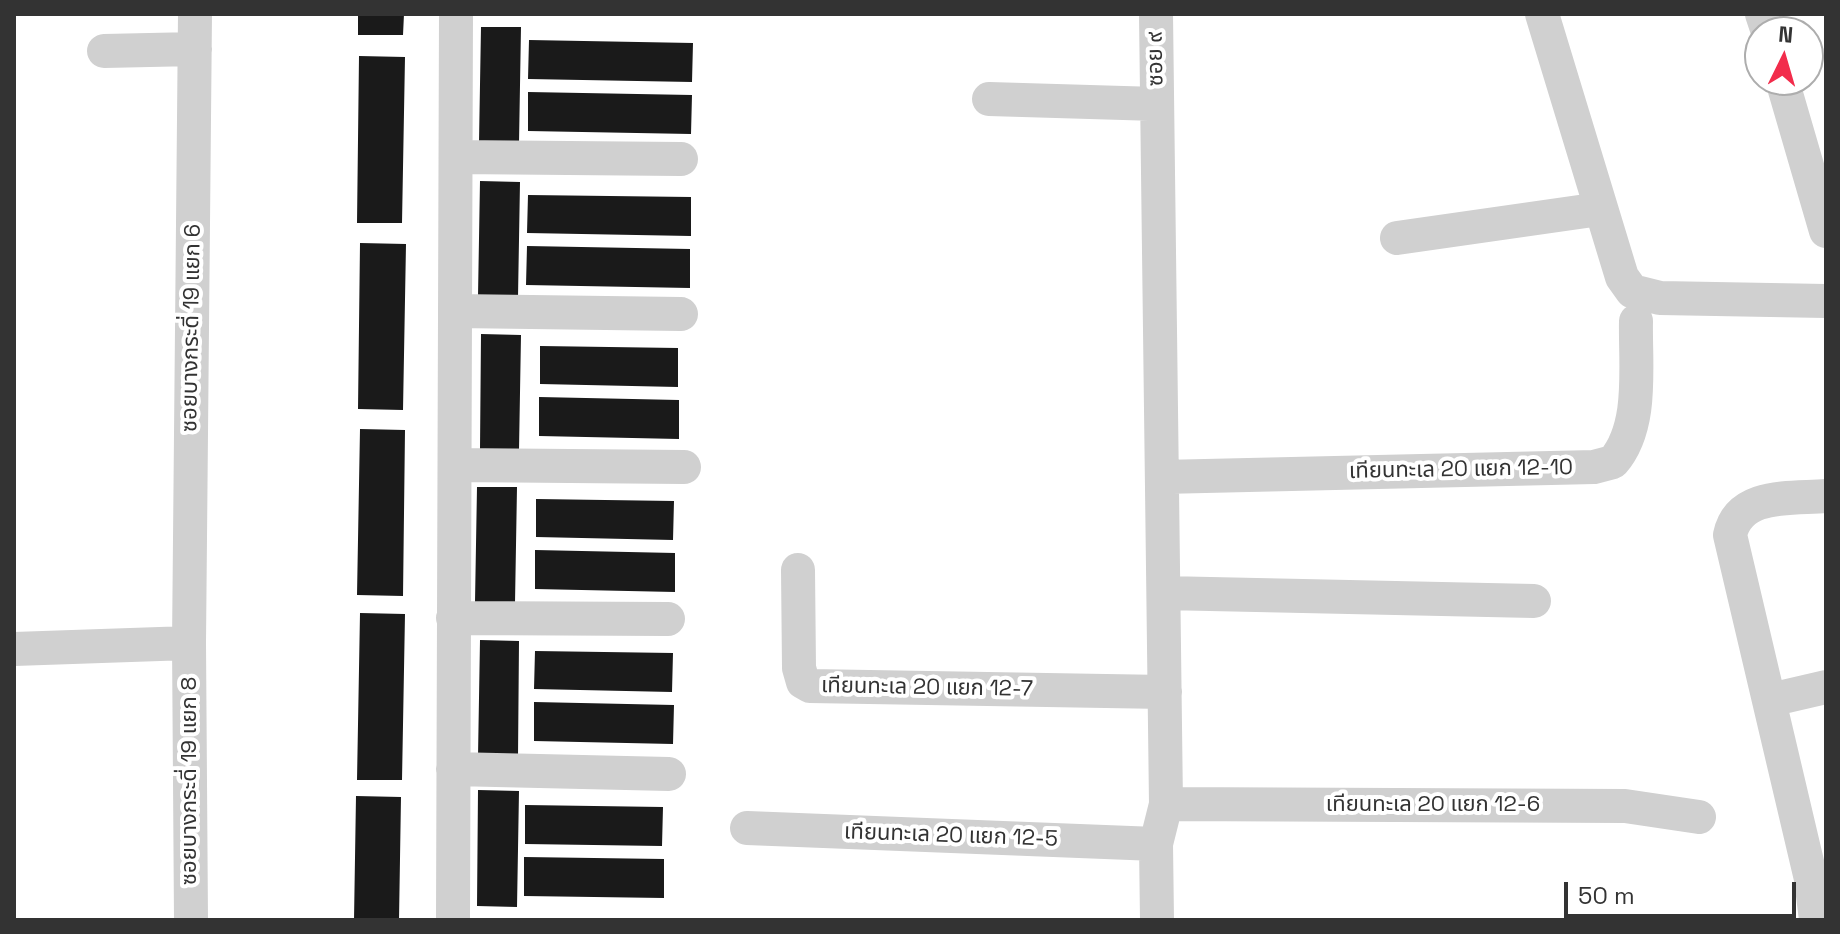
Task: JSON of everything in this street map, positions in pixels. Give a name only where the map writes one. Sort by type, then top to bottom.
[{"type":"street","name":"ซอยบางกระดี่ 19 แยก 6","points":[[189,643],[195,14]]},
{"type":"street","points":[[453,920],[456,14]]},
{"type":"street","name":"ซอย ๙","points":[[1156,14],[1166,804],[1156,844],[1157,920]]},
{"type":"street","points":[[1542,14],[1622,277],[1632,291],[1660,298],[1826,301]]},
{"type":"street","points":[[104,51],[195,49]]},
{"type":"street","points":[[1787,96],[1826,231]]},
{"type":"street","points":[[989,99],[1157,104]]},
{"type":"street","points":[[456,157],[681,159]]},
{"type":"street","points":[[1397,238],[1600,209]]},
{"type":"street","points":[[456,311],[681,314]]},
{"type":"street","name":"เทียนทะเล 20 แยก 12-10","points":[[1162,477],[1594,467],[1613,462],[1628,440],[1633,422],[1636,321]]},
{"type":"street","points":[[456,465],[684,467]]},
{"type":"street","points":[[1816,920],[1811,879],[1730,535],[1733,523],[1749,506],[1826,496]]},
{"type":"street","name":"เทียนทะเล 20 แยก 12-7","points":[[798,570],[799,668],[803,682],[810,686],[1165,692]]},
{"type":"street","points":[[1164,593],[1534,601]]},
{"type":"street","points":[[453,618],[668,619]]},
{"type":"street","points":[[14,649],[189,643]]},
{"type":"street","name":"ซอยบางกระดี่ 19 แยก 8","points":[[189,643],[191,920]]},
{"type":"street","points":[[1770,700],[1826,687]]},
{"type":"street","points":[[453,769],[669,774]]},
{"type":"street","name":"เทียนทะเล 20 แยก 12-6","points":[[1166,804],[1625,806],[1699,817]]},
{"type":"street","name":"เทียนทะเล 20 แยก 12-5","points":[[747,828],[1156,844]]},
{"type":"building","points":[[358,14],[404,14],[403,35],[358,35]]},
{"type":"building","points":[[481,27],[521,27],[519,143],[479,142]]},
{"type":"building","points":[[529,40],[693,43],[692,82],[528,79]]},
{"type":"building","points":[[359,56],[405,57],[402,223],[357,223]]},
{"type":"building","points":[[528,92],[692,95],[691,134],[528,131]]},
{"type":"building","points":[[480,181],[520,182],[518,297],[478,296]]},
{"type":"building","points":[[528,195],[691,197],[691,236],[527,233]]},
{"type":"building","points":[[360,243],[406,244],[403,410],[358,409]]},
{"type":"building","points":[[527,246],[690,249],[690,288],[526,285]]},
{"type":"building","points":[[481,334],[521,335],[519,450],[480,449]]},
{"type":"building","points":[[540,346],[678,348],[678,387],[540,384]]},
{"type":"building","points":[[539,397],[679,400],[679,439],[539,436]]},
{"type":"building","points":[[360,429],[405,430],[403,596],[357,595]]},
{"type":"building","points":[[477,487],[517,487],[515,603],[475,602]]},
{"type":"building","points":[[536,499],[674,501],[673,540],[536,537]]},
{"type":"building","points":[[535,550],[675,553],[675,592],[535,589]]},
{"type":"building","points":[[360,613],[405,614],[402,780],[357,780]]},
{"type":"building","points":[[480,640],[519,641],[518,757],[478,756]]},
{"type":"building","points":[[535,651],[673,653],[672,692],[534,689]]},
{"type":"building","points":[[534,702],[674,705],[673,744],[534,741]]},
{"type":"building","points":[[478,790],[519,791],[517,907],[477,906]]},
{"type":"building","points":[[356,796],[401,797],[399,920],[354,920]]},
{"type":"building","points":[[525,805],[663,807],[662,846],[525,844]]},
{"type":"building","points":[[524,857],[664,859],[664,898],[524,896]]}]
